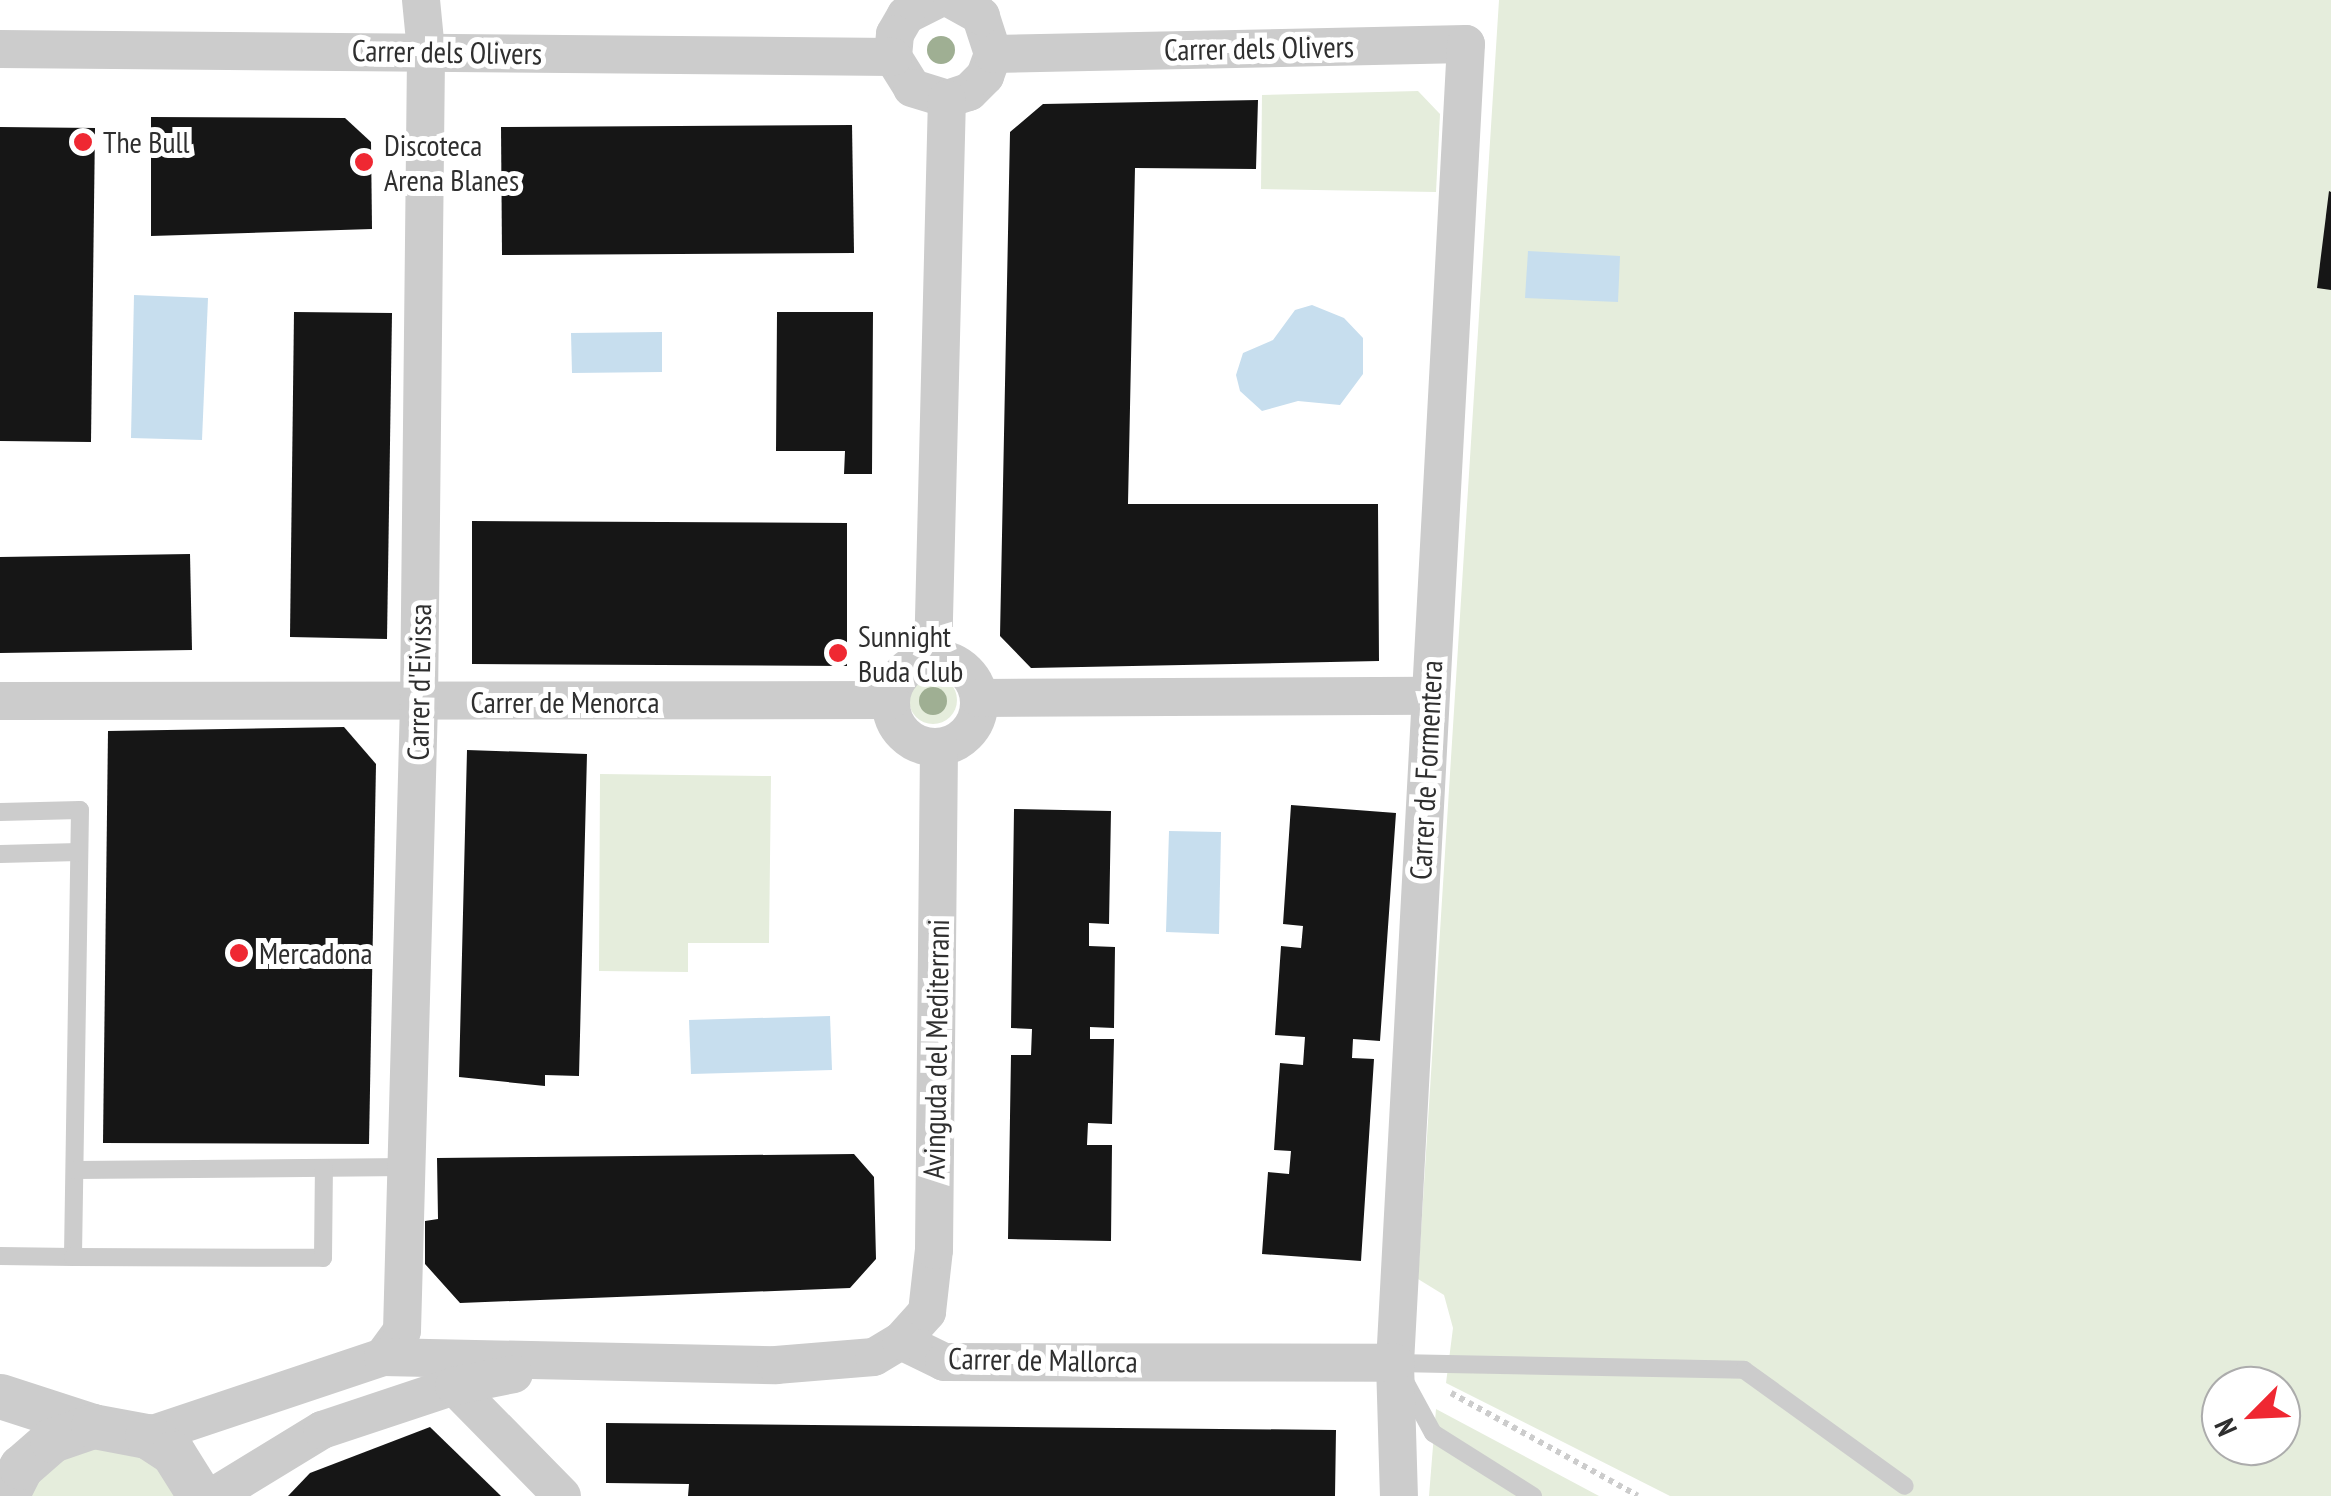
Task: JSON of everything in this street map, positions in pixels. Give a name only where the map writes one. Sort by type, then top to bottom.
[{"type":"street","name":"Carrer d'Eivissa","points":[[383,1358],[402,1331],[419,703],[426,52],[420,0]]},
{"type":"street","points":[[936,0],[906,14],[894,34],[894,56],[912,88],[947,99],[977,84],[993,54],[982,16],[952,0]]},
{"type":"street","name":"Carrer dels Olivers","points":[[993,54],[1466,44]]},
{"type":"street","name":"Carrer de Formentera","points":[[1399,1496],[1395,1363],[1466,44]]},
{"type":"street","name":"Carrer dels Olivers","points":[[0,49],[894,56]]},
{"type":"street","points":[[933,658],[947,99]]},
{"type":"street","points":[[933,658],[964,669],[979,698],[973,725],[939,746],[910,739],[891,700],[899,676],[933,658]]},
{"type":"street","points":[[979,698],[1430,696]]},
{"type":"street","name":"Carrer de Menorca","points":[[0,701],[891,700]]},
{"type":"street","name":"Avinguda del Mediterrani","points":[[901,1342],[927,1312],[934,1250],[939,746]]},
{"type":"street","points":[[147,1436],[383,1358],[838,1362],[874,1356],[901,1342]]},
{"type":"street","name":"Carrer de Mallorca","points":[[901,1342],[944,1362],[1395,1363]]},
{"type":"street","points":[[214,1496],[322,1430],[454,1386],[578,1361]]},
{"type":"street","points":[[454,1386],[562,1496]]},
{"type":"street","points":[[0,1396],[93,1426],[147,1436],[173,1453],[200,1496]]},
{"type":"street","points":[[6,1496],[20,1467],[52,1440],[93,1426]]},
{"type":"lane","points":[[0,812],[80,810],[74,1257]]},
{"type":"lane","points":[[0,854],[79,852]]},
{"type":"lane","points":[[75,1170],[406,1167]]},
{"type":"lane","points":[[0,1256],[323,1258],[324,1168]]},
{"type":"lane","points":[[1533,1496],[1433,1434],[1395,1363],[1744,1370],[1905,1486]]},
{"type":"path","points":[[1395,1363],[1638,1496]]},
{"type":"green space","points":[[1499,0],[2331,0],[2331,1496],[1670,1496],[1446,1383],[1453,1328],[1444,1295],[1418,1279]]},
{"type":"green space","points":[[1418,91],[1440,114],[1436,192],[1261,189],[1262,95]]},
{"type":"green space","points":[[933,676],[950,683],[957,700],[950,717],[933,724],[916,717],[909,700],[916,683]]},
{"type":"green space","points":[[600,774],[771,776],[769,943],[688,943],[688,972],[599,971]]},
{"type":"green space","points":[[1436,1409],[1599,1496],[1429,1496]]},
{"type":"green space","points":[[83,1447],[139,1453],[160,1468],[178,1496],[27,1496],[36,1478]]},
{"type":"water","points":[[1528,251],[1620,256],[1618,302],[1525,298]]},
{"type":"water","points":[[134,295],[208,298],[202,440],[131,438]]},
{"type":"water","points":[[1312,305],[1344,318],[1363,338],[1363,374],[1340,405],[1298,401],[1262,411],[1240,391],[1236,375],[1243,353],[1273,340],[1295,310]]},
{"type":"water","points":[[662,332],[662,372],[572,373],[571,333]]},
{"type":"water","points":[[1169,831],[1221,832],[1219,934],[1166,932]]},
{"type":"water","points":[[830,1016],[832,1070],[691,1074],[689,1020]]},
{"type":"building","points":[[1258,100],[1256,169],[1135,168],[1128,504],[1378,504],[1379,661],[1031,668],[1000,636],[1010,132],[1043,104]]},
{"type":"building","points":[[151,117],[345,118],[371,142],[372,229],[151,236]]},
{"type":"building","points":[[852,125],[854,253],[502,255],[501,127]]},
{"type":"building","points":[[0,127],[95,128],[91,442],[0,441]]},
{"type":"building","points":[[2331,192],[2331,290],[2317,288]]},
{"type":"building","points":[[294,312],[392,313],[387,639],[290,637]]},
{"type":"building","points":[[777,312],[873,312],[872,474],[844,474],[845,451],[776,451]]},
{"type":"building","points":[[472,521],[847,523],[847,666],[472,664]]},
{"type":"building","points":[[190,554],[192,650],[0,653],[0,557]]},
{"type":"building","name":"Mercadona","points":[[344,727],[376,764],[369,1144],[103,1143],[108,731]]},
{"type":"building","points":[[467,750],[587,754],[579,1076],[545,1075],[545,1086],[459,1077]]},
{"type":"building","points":[[1291,805],[1396,813],[1380,1041],[1353,1039],[1352,1058],[1374,1059],[1361,1261],[1262,1254],[1268,1172],[1289,1174],[1291,1151],[1274,1150],[1280,1063],[1303,1065],[1305,1037],[1275,1035],[1281,946],[1301,948],[1303,926],[1283,924]]},
{"type":"building","points":[[1014,809],[1111,811],[1109,924],[1089,923],[1089,946],[1115,947],[1114,1028],[1090,1027],[1090,1039],[1114,1039],[1112,1124],[1088,1123],[1087,1145],[1112,1145],[1111,1241],[1008,1239],[1011,1055],[1031,1055],[1032,1029],[1011,1028]]},
{"type":"building","points":[[854,1154],[874,1177],[876,1259],[850,1288],[460,1303],[425,1264],[425,1221],[438,1219],[437,1158]]},
{"type":"building","points":[[606,1423],[1336,1430],[1335,1496],[688,1496],[689,1484],[606,1483]]},
{"type":"building","points":[[430,1427],[501,1496],[288,1496],[310,1473]]},
{"type":"place","name":"The Bull","points":[[83,142]]},
{"type":"place","name":"Discoteca Arena Blanes","points":[[364,162]]},
{"type":"place","name":"Sunnight Buda Club","points":[[838,653]]},
{"type":"place","name":"Mercadona","points":[[239,953]]}]
